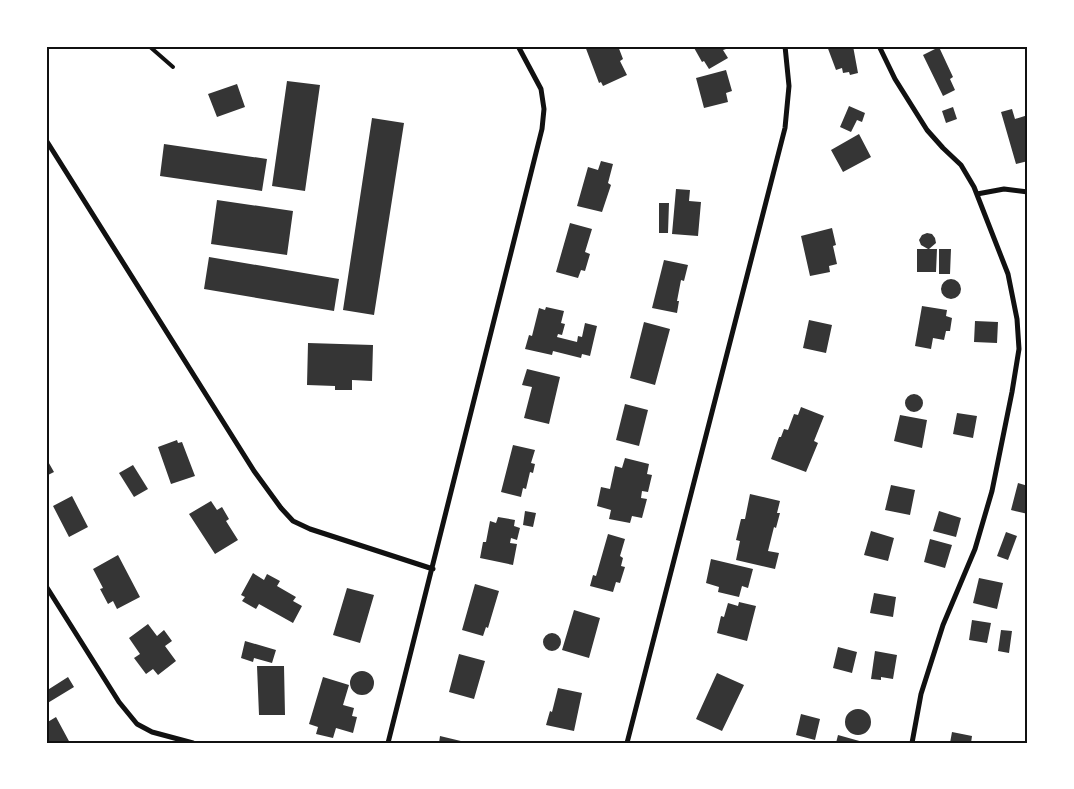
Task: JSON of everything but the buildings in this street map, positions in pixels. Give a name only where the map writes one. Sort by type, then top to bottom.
[{"type":"street","points":[[388,743],[542,129],[544,109],[541,89],[518,46]]},
{"type":"street","points":[[627,743],[785,128],[789,86],[785,46]]},
{"type":"street","points":[[879,46],[895,79],[927,130],[961,165],[977,194],[1008,274],[1017,319],[1019,349],[992,491],[975,548],[943,625],[921,694],[912,743]]},
{"type":"street","points":[[46,140],[254,470],[281,508],[293,521],[310,529],[433,569]]},
{"type":"street","points":[[977,194],[1004,189],[1028,192]]},
{"type":"street","points":[[46,586],[119,702],[138,724],[152,732],[193,743]]},
{"type":"lane","points":[[149,46],[173,66]]}]
